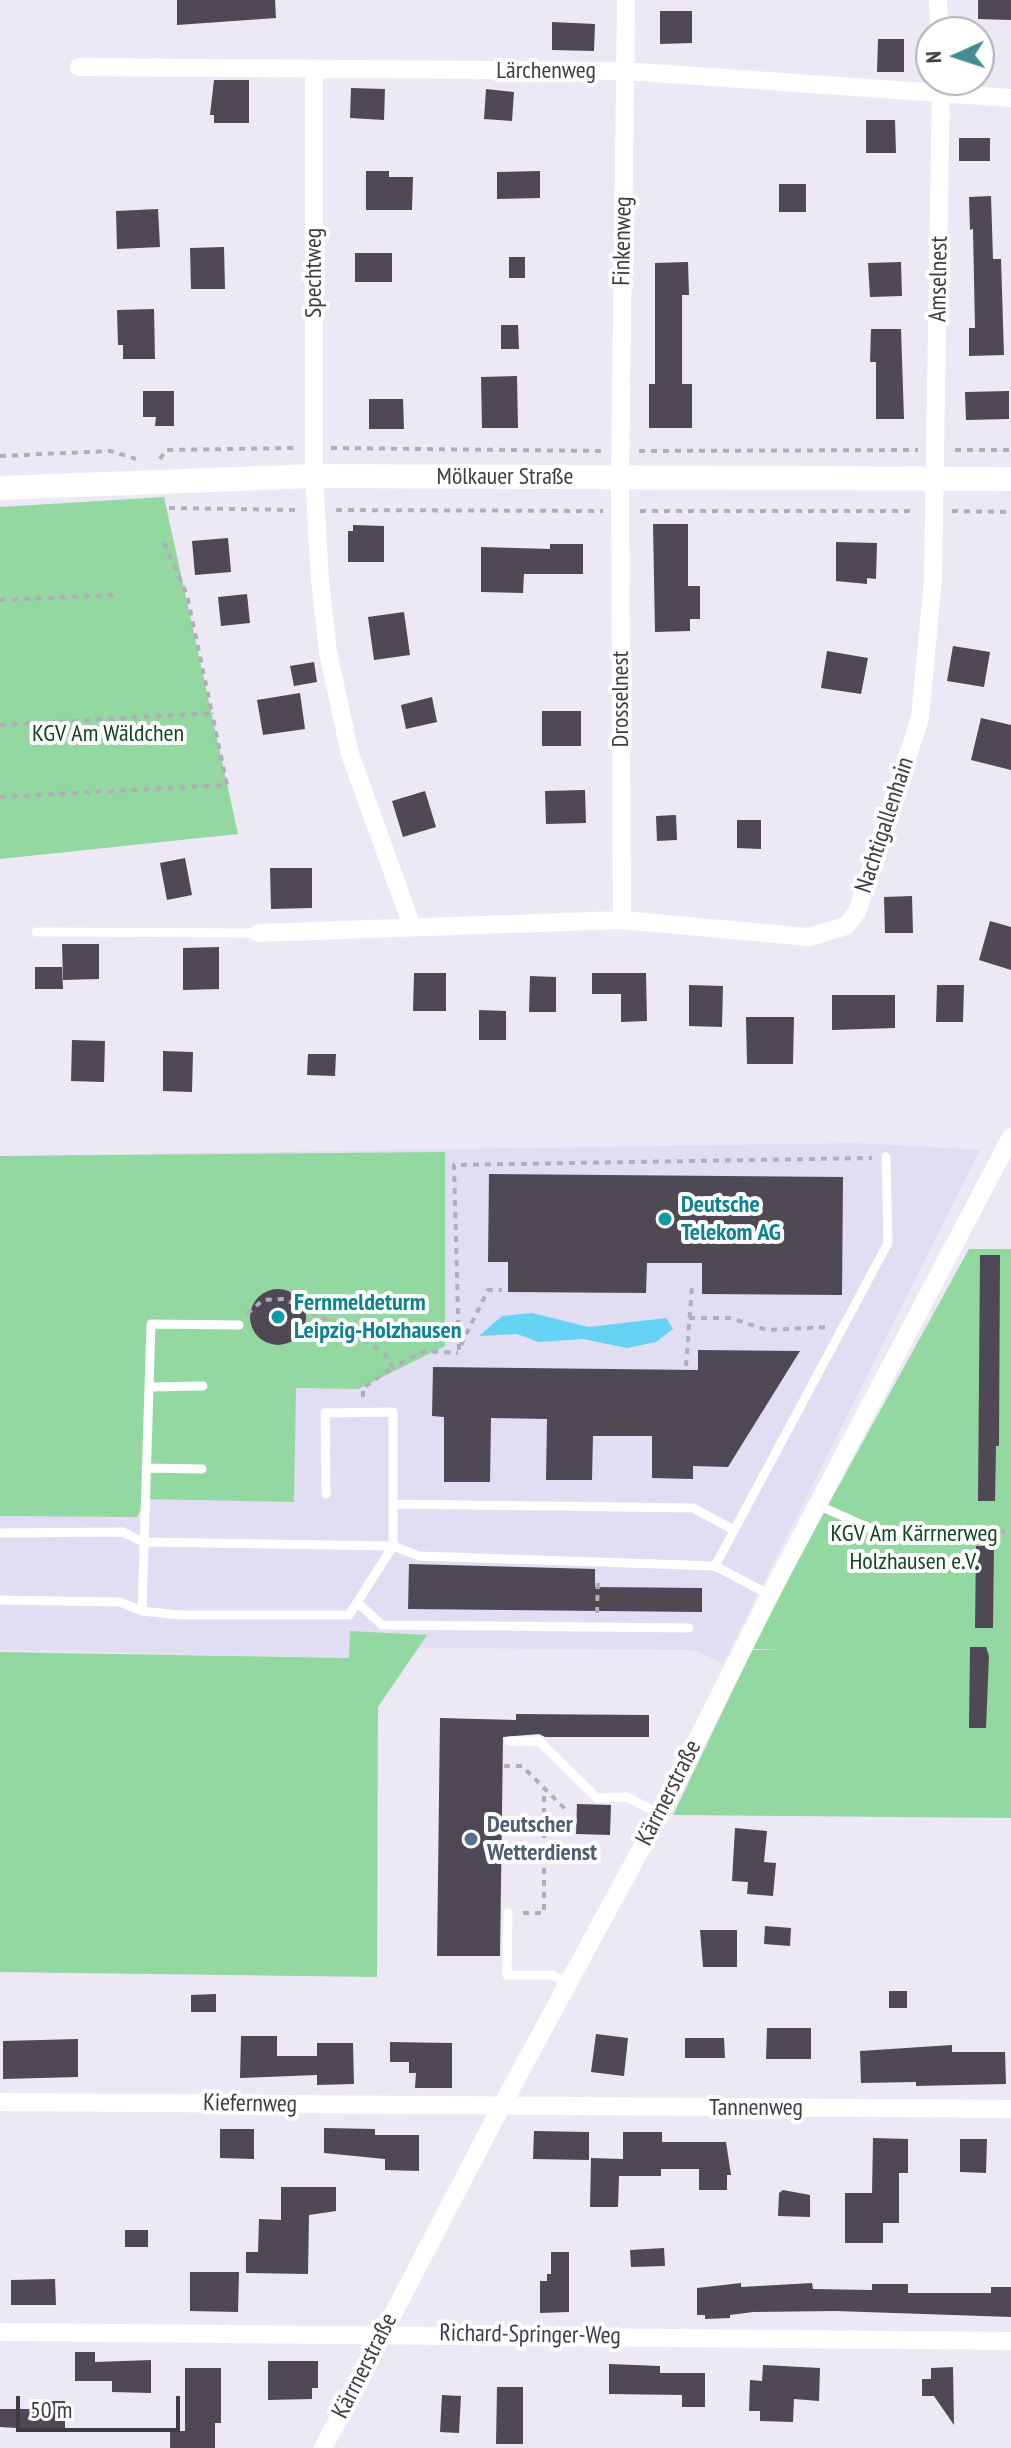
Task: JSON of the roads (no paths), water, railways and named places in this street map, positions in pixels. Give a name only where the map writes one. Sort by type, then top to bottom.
[{"type":"street","name":"Finkenweg","points":[[620,478],[626,4]]},
{"type":"street","name":"Lärchenweg","points":[[79,67],[625,71],[915,86]]},
{"type":"street","name":"Spechtweg","points":[[314,71],[314,476]]},
{"type":"street","name":"Amselnest","points":[[935,478],[942,96]]},
{"type":"street","name":"Mölkauer Straße","points":[[0,488],[160,473],[1011,479]]},
{"type":"street","points":[[314,476],[328,652],[350,754],[412,926]]},
{"type":"street","name":"Drosselnest","points":[[620,478],[622,920]]},
{"type":"street","name":"Nachtigallenhain","points":[[258,933],[622,920],[809,937],[846,926],[857,912],[920,718],[933,579],[935,478]]},
{"type":"street","name":"Kärrnerstraße","points":[[323,2448],[501,2107],[660,1814],[770,1595],[820,1506],[1011,1137]]},
{"type":"street","name":"Kiefernweg","points":[[0,2102],[501,2107]]},
{"type":"street","name":"Tannenweg","points":[[501,2107],[1011,2109]]},
{"type":"street","name":"Richard-Springer-Weg","points":[[0,2332],[1011,2341]]},
{"type":"lane","points":[[36,932],[258,933]]},
{"type":"lane","points":[[715,1566],[888,1243],[886,1157]]},
{"type":"lane","points":[[142,1611],[151,1324],[239,1325]]},
{"type":"lane","points":[[149,1387],[203,1386]]},
{"type":"lane","points":[[0,1600],[120,1602],[142,1611],[179,1615],[349,1615],[393,1546],[393,1412],[325,1413],[326,1494]]},
{"type":"lane","points":[[146,1468],[202,1469]]},
{"type":"lane","points":[[393,1504],[693,1508],[734,1530]]},
{"type":"lane","points":[[820,1506],[876,1531],[961,1531]]},
{"type":"lane","points":[[0,1533],[123,1532],[143,1542],[393,1546],[419,1556],[715,1566],[770,1595]]},
{"type":"lane","points":[[357,1602],[382,1625],[689,1628]]},
{"type":"lane","points":[[509,1741],[539,1741],[597,1798],[627,1797],[660,1814]]},
{"type":"lane","points":[[508,1913],[507,1975],[551,1975],[568,1983]]},
{"type":"water","points":[[532,1313],[589,1327],[666,1318],[673,1329],[656,1342],[627,1348],[583,1339],[539,1342],[517,1334],[479,1336],[502,1316]]},
{"type":"place","name":"Deutsche Telekom AG","points":[[665,1219]]},
{"type":"place","name":"Fernmeldeturm Leipzig-Holzhausen","points":[[278,1317]]},
{"type":"place","name":"Deutscher Wetterdienst","points":[[471,1839]]},
{"type":"park label","name":"KGV Am Wäldchen","points":[[108,734]]},
{"type":"park label","name":"KGV Am Kärrnerweg Holzhausen e.V.","points":[[914,1548]]}]
